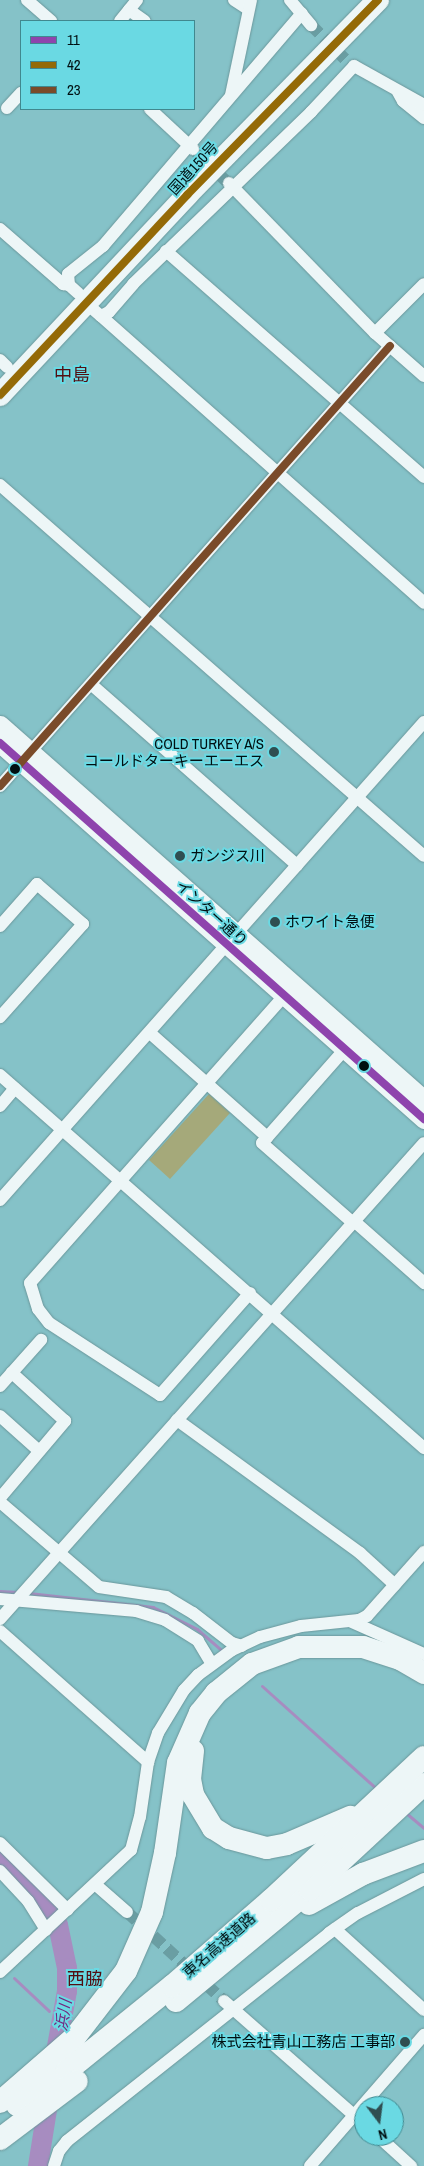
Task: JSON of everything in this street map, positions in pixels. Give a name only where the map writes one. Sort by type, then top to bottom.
[{"type":"highway","name":"国道150号","points":[[0,405],[84,300],[224,134],[356,10],[378,0]]},
{"type":"highway","name":"国道150号","points":[[184,192],[356,10]]},
{"type":"highway","points":[[2,371],[184,192]]},
{"type":"highway","points":[[0,395],[184,192]]},
{"type":"highway","name":"国道150号","points":[[2,371],[84,300]]},
{"type":"highway","points":[[0,2102],[75,2037],[126,1971],[152,1912],[165,1853],[178,1764],[200,1713],[216,1693],[252,1664],[299,1647],[363,1647],[400,1659],[424,1673]]},
{"type":"highway","points":[[388,1799],[309,1836],[267,1848],[248,1846],[213,1828],[200,1810],[190,1779],[195,1746],[210,1715],[232,1690],[266,1668],[308,1655],[334,1653],[371,1660],[424,1686]]},
{"type":"highway","name":"東名高速道路","points":[[0,2132],[37,2092],[67,2080],[252,1940],[388,1799],[424,1757]]},
{"type":"highway","name":"東名高速道路","points":[[0,2132],[34,2114],[67,2080],[179,1980],[388,1799],[424,1784]]},
{"type":"highway","points":[[252,1940],[328,1892],[363,1874],[424,1851]]},
{"type":"main road","name":"インター通り","points":[[0,725],[26,757],[232,939],[424,1100]]},
{"type":"main road","name":"インター通り","points":[[0,743],[26,757]]},
{"type":"main road","name":"インター通り","points":[[232,939],[285,995],[424,1119]]},
{"type":"street","points":[[27,0],[50,20]]},
{"type":"street","points":[[231,95],[249,5],[234,0]]},
{"type":"street","points":[[290,0],[311,25]]},
{"type":"street","points":[[121,20],[133,5],[144,20]]},
{"type":"street","points":[[302,14],[231,95],[191,146],[103,246],[68,274],[84,300],[113,309],[132,284],[231,185],[340,84],[350,63],[424,104]]},
{"type":"street","points":[[396,87],[403,101],[424,118]]},
{"type":"street","points":[[7,108],[20,94]]},
{"type":"street","points":[[151,110],[191,146]]},
{"type":"street","points":[[231,185],[375,333],[424,376]]},
{"type":"street","points":[[0,229],[84,300],[424,603]]},
{"type":"street","points":[[166,251],[424,477]]},
{"type":"street","points":[[375,333],[424,284]]},
{"type":"street","points":[[0,786],[92,685],[390,346]]},
{"type":"street","points":[[0,485],[153,616],[424,856]]},
{"type":"street","points":[[92,685],[297,865]]},
{"type":"street","points":[[0,1200],[424,722]]},
{"type":"street","points":[[0,926],[37,884],[83,924],[0,1017]]},
{"type":"street","points":[[250,1293],[160,1395],[49,1323],[38,1309],[30,1283],[285,995]]},
{"type":"street","points":[[150,1033],[267,1137]]},
{"type":"street","points":[[346,1049],[262,1143],[424,1282]]},
{"type":"street","points":[[0,1075],[424,1448]]},
{"type":"street","points":[[0,1106],[15,1088]]},
{"type":"street","points":[[0,1619],[424,1142]]},
{"type":"street","points":[[0,1386],[41,1340]]},
{"type":"street","points":[[0,1498],[38,1450],[65,1421],[12,1373]]},
{"type":"street","points":[[0,1416],[38,1450]]},
{"type":"street","points":[[177,1420],[360,1553],[395,1585]]},
{"type":"street","points":[[0,1502],[99,1587],[145,1592],[174,1601],[193,1613],[237,1648]]},
{"type":"street","points":[[0,1972],[96,1885],[131,1850],[140,1817],[148,1762],[158,1733],[184,1690],[213,1662],[237,1648],[281,1630],[352,1622],[367,1616],[424,1552]]},
{"type":"street","points":[[0,1599],[136,1612],[165,1620],[183,1628],[206,1650],[213,1662]]},
{"type":"street","points":[[165,1620],[174,1601]]},
{"type":"street","points":[[183,1628],[193,1613]]},
{"type":"street","points":[[352,1622],[424,1654]]},
{"type":"street","points":[[0,1631],[148,1762]]},
{"type":"street","points":[[0,1843],[68,1910]]},
{"type":"street","points":[[0,1871],[28,1901],[46,1930]]},
{"type":"street","points":[[54,2166],[59,2151],[67,2141],[234,2011],[335,1928],[358,1912],[424,1879]]},
{"type":"street","points":[[96,1885],[127,1912]]},
{"type":"street","points":[[335,1928],[424,2010]]},
{"type":"street","points":[[224,2001],[354,2116]]},
{"type":"street","points":[[377,2096],[424,2035]]},
{"type":"street","points":[[310,2166],[354,2125]]},
{"type":"street","points":[[388,2146],[407,2165]]},
{"type":"green space","points":[[209,1094],[230,1113],[170,1179],[149,1160]]},
{"type":"waterway","points":[[0,1591],[18,1592]]},
{"type":"waterway","points":[[29,1593],[153,1607],[197,1629],[223,1652]]},
{"type":"waterway","points":[[262,1686],[378,1790]]},
{"type":"waterway","points":[[406,1813],[424,1828]]},
{"type":"waterway","name":"浜川","points":[[0,1854],[21,1873],[46,1904],[58,1925],[67,1968],[67,1991],[54,2063]]},
{"type":"waterway","points":[[14,1978],[49,2011]]},
{"type":"waterway","name":"浜川","points":[[38,2166],[50,2091]]},
{"type":"tunnel","points":[[311,25],[346,60]]},
{"type":"tunnel","points":[[193,149],[227,182]]},
{"type":"tunnel","points":[[127,1912],[224,2001]]},
{"type":"transit line","name":"42","points":[[0,395],[187,195],[378,0]]},
{"type":"transit line","name":"23","points":[[0,786],[390,346]]},
{"type":"transit line","name":"11","points":[[0,743],[424,1119]]},
{"type":"place","name":"COLD TURKEY A/S コールドターキーエーエス","points":[[274,752]]},
{"type":"place","name":"ガンジス川","points":[[180,856]]},
{"type":"place","name":"ホワイト急便","points":[[275,922]]},
{"type":"place","name":"株式会社青山工務店 工事部","points":[[405,2042]]},
{"type":"district","name":"中島","points":[[72,375]]},
{"type":"district","name":"西脇","points":[[85,1979]]}]
